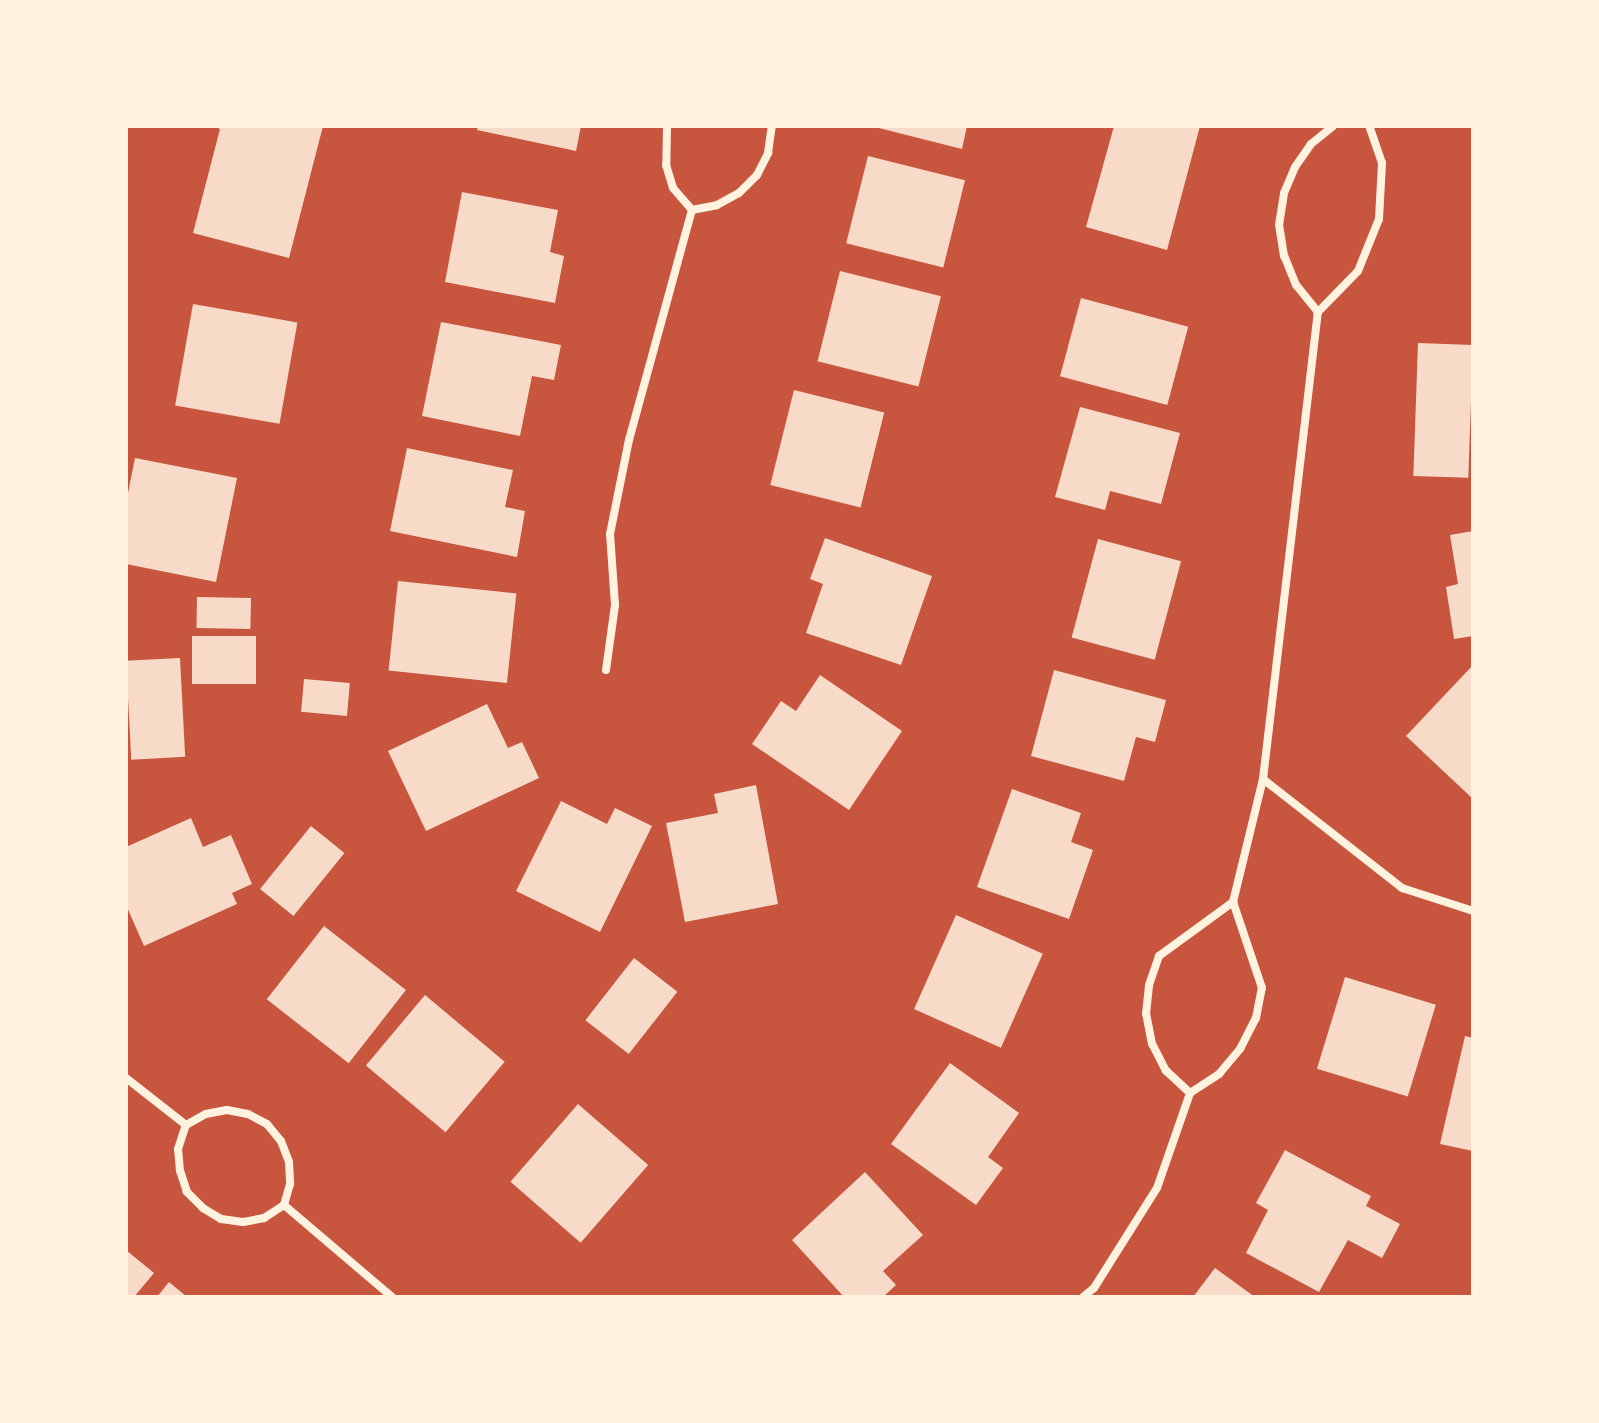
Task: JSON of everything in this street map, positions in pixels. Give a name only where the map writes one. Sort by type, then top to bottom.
[{"type":"street","points":[[667,126],[666,165],[673,188],[692,210]]},
{"type":"street","points":[[692,210],[717,205],[739,193],[757,175],[768,153],[772,126]]},
{"type":"street","points":[[1318,312],[1296,285],[1284,256],[1279,225],[1284,193],[1295,167],[1311,144],[1333,126]]},
{"type":"street","points":[[1083,1297],[1094,1288],[1157,1188],[1190,1093],[1219,1074],[1240,1049],[1256,1018],[1262,988],[1233,902],[1263,779],[1318,312],[1358,271],[1379,219],[1382,163],[1369,126]]},
{"type":"street","points":[[606,670],[615,605],[610,534],[629,440],[692,210]]},
{"type":"street","points":[[1263,779],[1402,888],[1473,911]]},
{"type":"street","points":[[1190,1093],[1166,1071],[1152,1044],[1146,1014],[1149,985],[1159,956],[1233,902]]},
{"type":"street","points":[[126,1078],[186,1125]]},
{"type":"street","points":[[227,1110],[248,1114],[267,1124],[281,1141],[289,1162],[290,1184],[284,1205],[264,1218],[243,1222],[221,1219],[203,1208],[187,1192],[180,1171],[178,1149],[186,1125],[206,1114],[227,1110]]},
{"type":"street","points":[[284,1205],[392,1297]]},
{"type":"building","points":[[213,126],[323,126],[289,258],[193,233],[220,129]]},
{"type":"building","points":[[478,126],[581,126],[576,151],[477,130]]},
{"type":"building","points":[[871,126],[967,126],[962,149]]},
{"type":"building","points":[[1114,126],[1200,126],[1167,250],[1086,227]]},
{"type":"building","points":[[868,156],[965,180],[943,268],[846,243]]},
{"type":"building","points":[[462,192],[558,210],[550,252],[564,256],[555,303],[445,282]]},
{"type":"building","points":[[840,271],[941,296],[918,386],[818,361]]},
{"type":"building","points":[[1081,298],[1188,327],[1167,405],[1060,376]]},
{"type":"building","points":[[193,304],[297,322],[280,424],[175,405]]},
{"type":"building","points":[[441,322],[561,345],[554,380],[532,376],[520,436],[422,416]]},
{"type":"building","points":[[1418,343],[1473,345],[1468,478],[1413,476]]},
{"type":"building","points":[[794,390],[884,412],[861,508],[770,485]]},
{"type":"building","points":[[1080,407],[1180,433],[1161,504],[1110,491],[1105,510],[1055,497]]},
{"type":"building","points":[[407,448],[513,470],[505,507],[525,511],[517,557],[390,531]]},
{"type":"building","points":[[135,458],[237,478],[216,582],[126,564],[126,503]]},
{"type":"building","points":[[1473,531],[1473,636],[1454,639],[1446,587],[1458,584],[1450,535]]},
{"type":"building","points":[[825,538],[932,576],[901,665],[806,633],[823,584],[810,579]]},
{"type":"building","points":[[1098,539],[1181,561],[1155,660],[1072,638]]},
{"type":"building","points":[[398,581],[516,593],[507,683],[389,671]]},
{"type":"building","points":[[197,597],[251,598],[250,629],[196,628]]},
{"type":"building","points":[[192,636],[256,636],[256,684],[192,684]]},
{"type":"building","points":[[180,658],[185,757],[131,760],[126,661]]},
{"type":"building","points":[[1473,665],[1473,799],[1406,736]]},
{"type":"building","points":[[1054,670],[1166,700],[1155,742],[1136,737],[1124,781],[1031,756]]},
{"type":"building","points":[[820,675],[902,731],[849,810],[752,744],[781,701],[796,711]]},
{"type":"building","points":[[304,679],[350,683],[347,716],[301,712]]},
{"type":"building","points":[[487,704],[508,748],[522,742],[539,778],[426,831],[388,751]]},
{"type":"building","points":[[756,785],[778,904],[685,922],[666,823],[718,813],[714,794]]},
{"type":"building","points":[[1012,789],[1081,813],[1071,842],[1093,850],[1069,919],[977,887]]},
{"type":"building","points":[[561,801],[607,824],[615,808],[652,826],[600,932],[516,891]]},
{"type":"building","points":[[191,818],[203,847],[231,835],[252,884],[232,893],[237,904],[144,946],[126,905],[126,847]]},
{"type":"building","points":[[311,826],[344,853],[293,916],[260,889]]},
{"type":"building","points":[[956,915],[1043,954],[1001,1048],[914,1009]]},
{"type":"building","points":[[324,926],[406,990],[349,1063],[267,999]]},
{"type":"building","points":[[634,958],[677,992],[629,1054],[585,1020]]},
{"type":"building","points":[[1345,977],[1436,1005],[1408,1097],[1317,1069]]},
{"type":"building","points":[[425,995],[505,1062],[446,1132],[366,1065]]},
{"type":"building","points":[[1465,1036],[1473,1038],[1473,1151],[1440,1144]]},
{"type":"building","points":[[950,1063],[1019,1113],[988,1157],[1003,1168],[976,1205],[891,1144]]},
{"type":"building","points":[[578,1104],[648,1165],[581,1243],[510,1182]]},
{"type":"building","points":[[1285,1150],[1371,1196],[1366,1206],[1400,1224],[1382,1258],[1348,1240],[1319,1292],[1246,1253],[1268,1210],[1256,1203]]},
{"type":"building","points":[[865,1172],[923,1235],[883,1271],[896,1285],[883,1297],[844,1297],[792,1240]]},
{"type":"building","points":[[126,1250],[154,1273],[134,1297],[126,1297]]},
{"type":"building","points":[[1215,1268],[1255,1297],[1193,1297]]},
{"type":"building","points":[[169,1282],[187,1297],[157,1297]]}]
